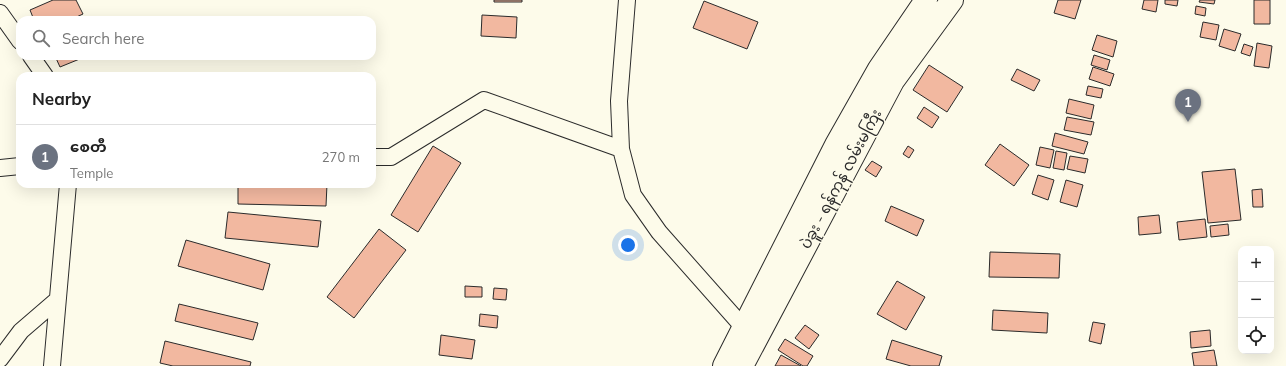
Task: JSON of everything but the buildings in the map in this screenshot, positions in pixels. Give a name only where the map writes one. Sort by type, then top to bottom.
[{"type":"highway","name":"ပဲခူး - ရန်ကုန် လမ်းမကြီး","points":[[742,366],[751,332],[836,145],[879,69],[926,0]]},
{"type":"highway","name":"ပဲခူး - ရန်ကုန် လမ်းမကြီး","points":[[724,366],[751,332],[893,81],[952,0]]},
{"type":"street","points":[[627,0],[618,102],[621,149],[633,195],[660,232],[751,332]]},
{"type":"street","points":[[0,13],[16,35]]},
{"type":"street","points":[[34,60],[42,72]]},
{"type":"street","points":[[376,157],[391,157],[484,100],[621,149]]},
{"type":"street","points":[[0,168],[16,166]]},
{"type":"street","points":[[52,366],[68,188]]},
{"type":"street","points":[[0,360],[22,331],[57,300]]},
{"type":"place","name":"စေတီ","points":[[1188,122]]}]
